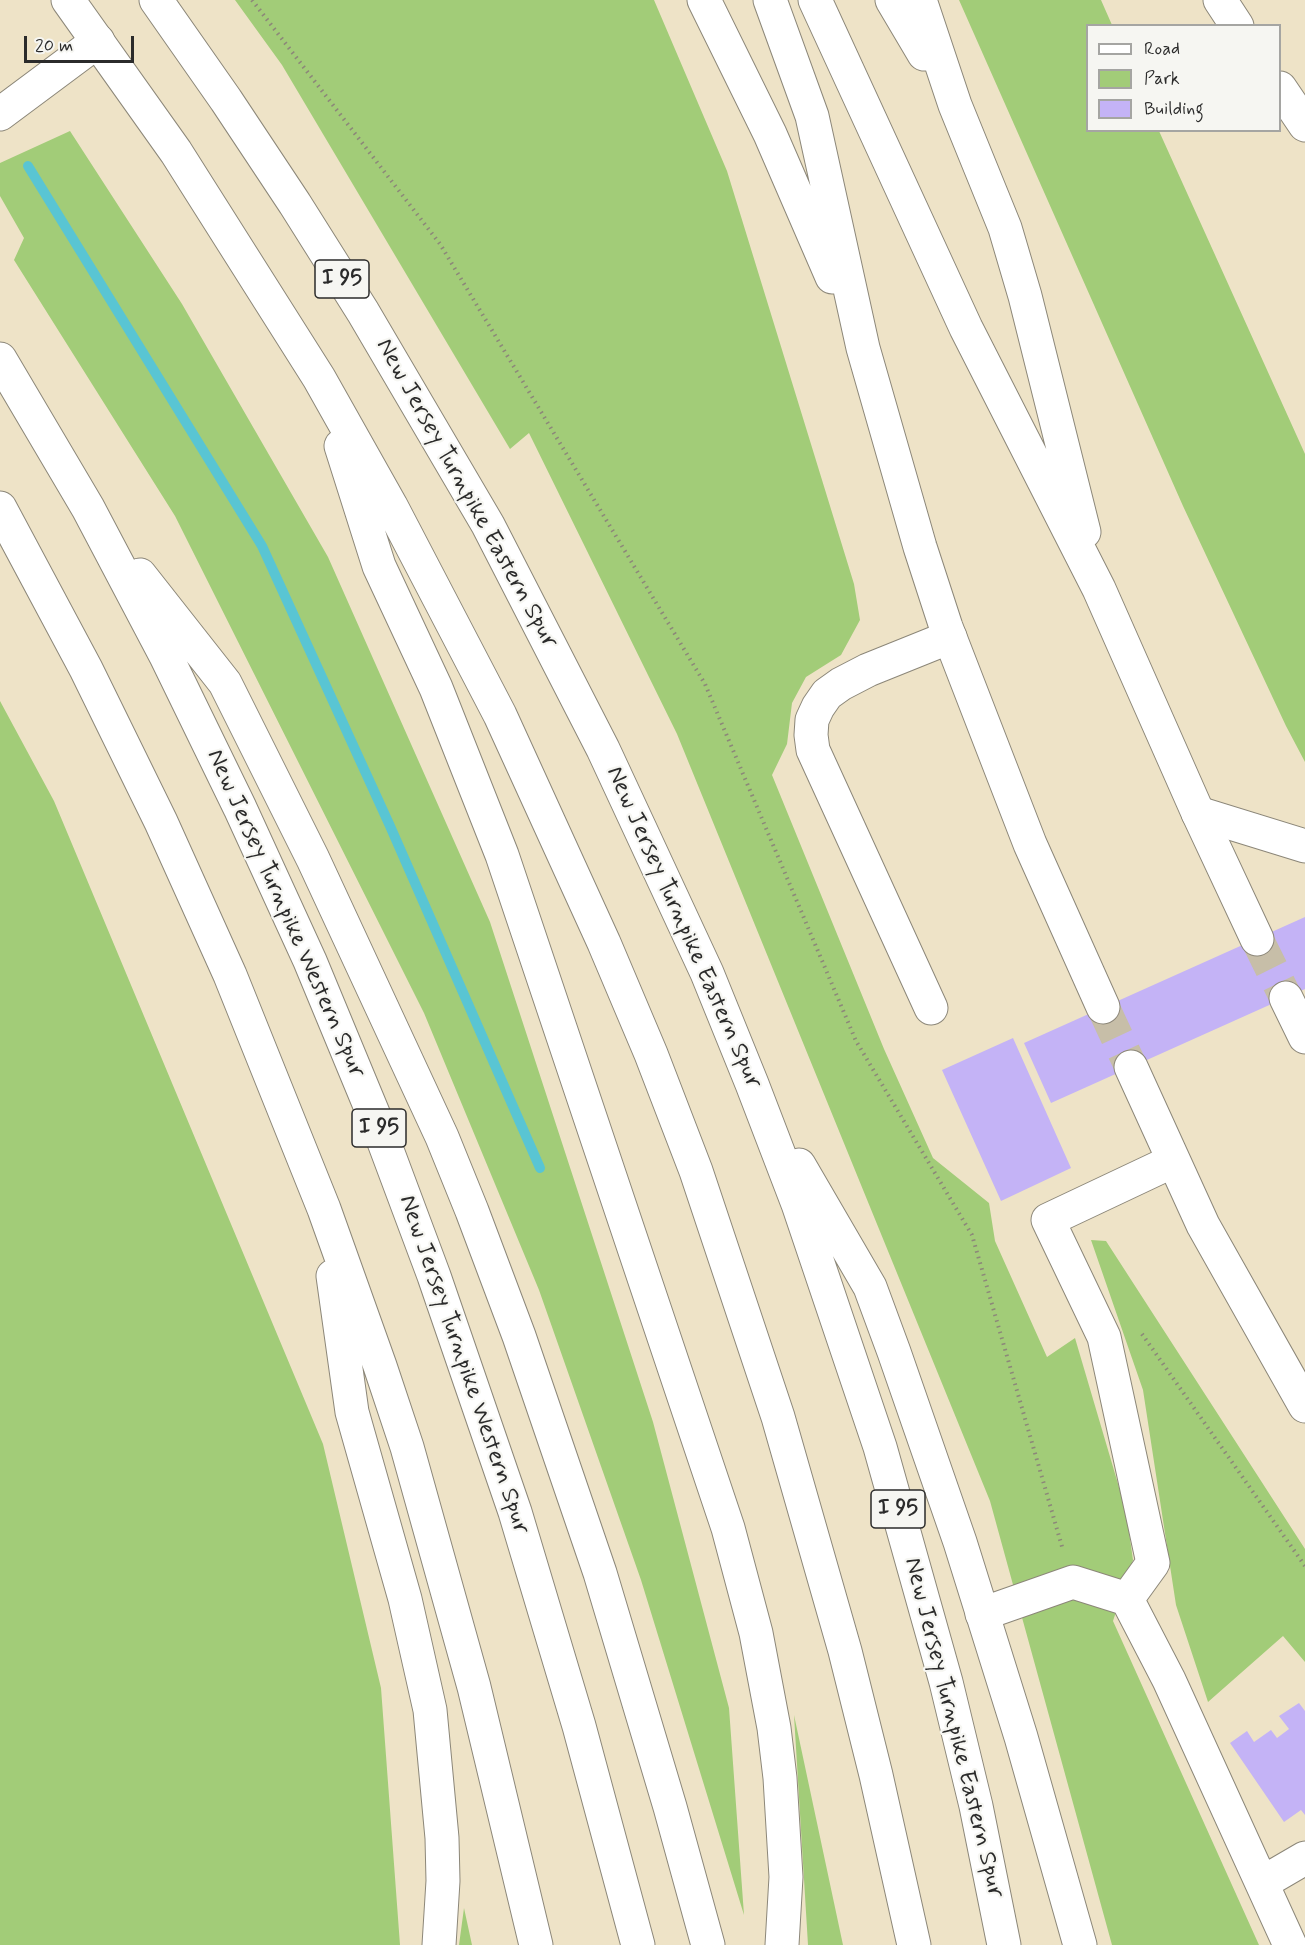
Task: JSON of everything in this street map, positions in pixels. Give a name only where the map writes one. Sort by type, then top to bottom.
[{"type":"main road","points":[[68,0],[176,152],[319,378],[391,506],[500,715],[604,943],[651,1054],[696,1171],[778,1417],[845,1650],[876,1774],[914,1945]]},
{"type":"main road","name":"New Jersey Turnpike Eastern Spur","points":[[156,0],[295,204],[363,312],[488,525],[582,707],[656,860],[707,973],[752,1084],[838,1319],[880,1447],[946,1682],[976,1806],[1005,1945]]},
{"type":"main road","points":[[770,0],[812,116],[863,348],[920,547],[950,637],[1030,844],[1103,1007]]},
{"type":"main road","points":[[815,0],[962,318],[1099,589],[1198,813],[1257,939]]},
{"type":"main road","points":[[892,0],[955,105]]},
{"type":"main road","points":[[920,0],[955,105],[989,187],[1025,296],[1099,589]]},
{"type":"main road","points":[[706,5],[770,134],[863,348]]},
{"type":"main road","points":[[0,114],[98,41]]},
{"type":"main road","points":[[1281,90],[1305,126]]},
{"type":"main road","name":"New Jersey Turnpike Western Spur","points":[[0,360],[88,508],[166,656],[240,808],[310,961],[375,1118],[434,1276],[515,1512],[579,1726],[638,1945]]},
{"type":"main road","points":[[319,378],[379,566],[436,688],[502,855],[708,1463],[745,1584],[774,1728],[780,1779],[786,1877],[782,1945]]},
{"type":"main road","points":[[0,508],[86,669],[161,822],[230,975],[324,1209],[407,1447],[474,1687],[536,1945]]},
{"type":"main road","points":[[88,508],[225,683],[314,859],[437,1126],[519,1336],[600,1572],[708,1945]]},
{"type":"main road","points":[[931,1008],[813,750],[811,735],[812,720],[818,706],[827,694],[841,684],[868,670],[950,637]]},
{"type":"main road","points":[[1198,813],[1305,846]]},
{"type":"main road","points":[[1286,998],[1305,1037]]},
{"type":"main road","points":[[1131,1067],[1203,1225],[1305,1406]]},
{"type":"main road","points":[[752,1084],[870,1287],[942,1488],[1021,1737],[1080,1945]]},
{"type":"main road","points":[[1127,1599],[1153,1563],[1104,1337],[1048,1220],[1173,1161]]},
{"type":"main road","points":[[324,1209],[352,1412],[405,1599],[430,1710],[442,1838],[442,1911],[439,1945]]},
{"type":"main road","points":[[982,1614],[1073,1582],[1127,1599],[1169,1680],[1290,1945]]},
{"type":"main road","points":[[1262,1883],[1305,1858]]},
{"type":"path","points":[[252,0],[440,244],[705,684],[856,1041],[972,1235],[1073,1582]]},
{"type":"path","points":[[1141,1333],[1305,1566]]},
{"type":"green space","points":[[235,0],[654,0],[727,171],[854,584],[860,620],[841,655],[806,677],[792,703],[787,744],[772,775],[884,1049],[933,1158],[989,1203],[995,1241],[1047,1357],[1075,1338],[1126,1511],[1133,1560],[1113,1621],[1259,1945],[1112,1945],[990,1501],[677,734],[529,433],[510,449],[282,65]]},
{"type":"green space","points":[[959,0],[1101,0],[1112,24],[1086,24],[1086,132],[1159,132],[1305,454],[1305,762],[1183,506]]},
{"type":"green space","points":[[70,131],[182,304],[328,557],[490,922],[653,1422],[729,1708],[744,1915],[641,1580],[539,1290],[424,1013],[175,516],[14,260],[24,238],[0,196],[0,163]]},
{"type":"green space","points":[[0,701],[54,801],[323,1444],[381,1688],[400,1945],[0,1945]]},
{"type":"green space","points":[[1091,1240],[1106,1241],[1305,1549],[1305,1662],[1283,1636],[1208,1702],[1176,1605],[1143,1390]]},
{"type":"green space","points":[[794,1715],[843,1945],[808,1945]]},
{"type":"green space","points":[[464,1908],[472,1945],[459,1945]]},
{"type":"building","points":[[1305,917],[1305,989],[1051,1103],[1024,1043]]},
{"type":"building","points":[[1013,1038],[1071,1168],[1001,1201],[942,1070]]},
{"type":"building","points":[[1299,1703],[1305,1711],[1305,1815],[1301,1810],[1284,1822],[1230,1743],[1247,1731],[1254,1742],[1271,1730],[1277,1738],[1289,1729],[1279,1716]]},
{"type":"waterway","points":[[28,166],[262,546],[390,826],[540,1168]]},
{"type":"tunnel","points":[[1257,939],[1286,998]]},
{"type":"tunnel","points":[[1103,1007],[1131,1067]]}]
